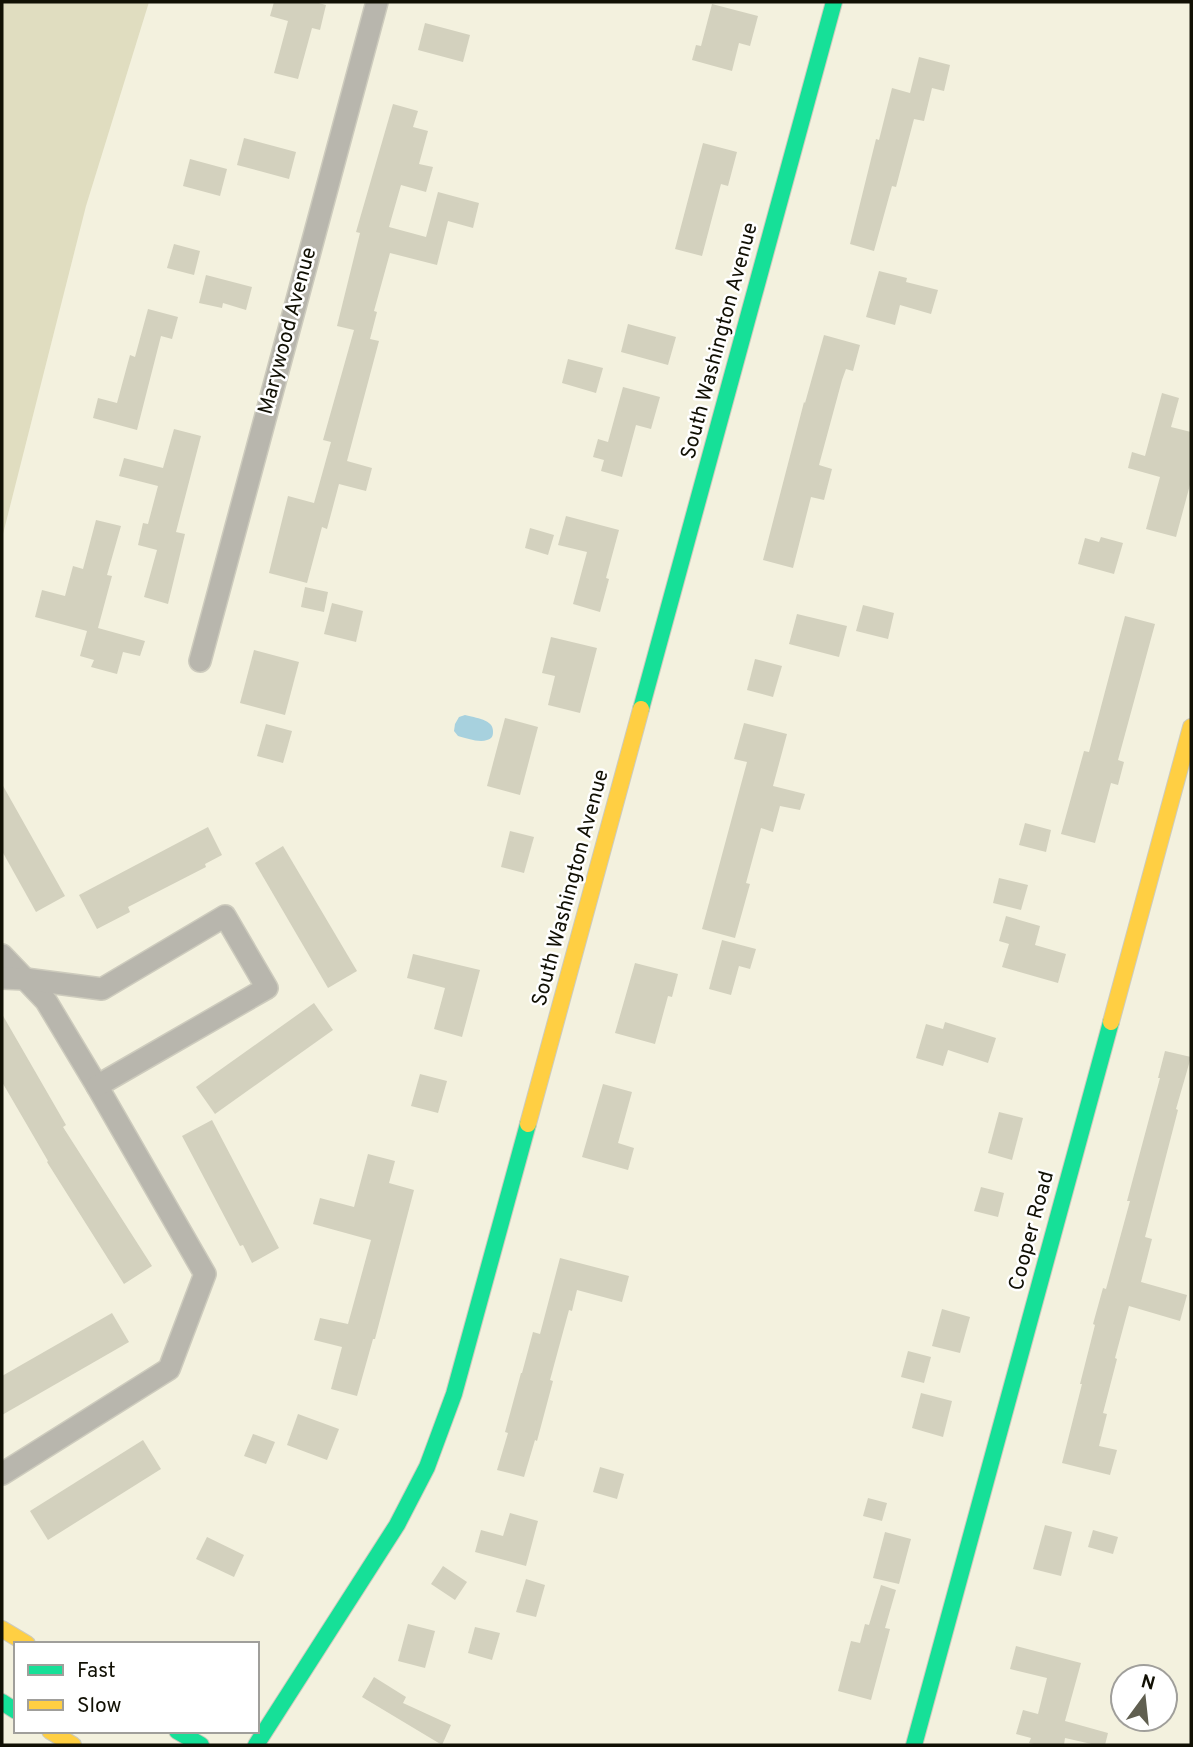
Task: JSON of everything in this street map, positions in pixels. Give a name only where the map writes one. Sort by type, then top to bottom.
[{"type":"street","name":"Marywood Avenue","points":[[200,661],[377,2]]},
{"type":"street","name":"South Washington Avenue","points":[[256,1745],[397,1525],[428,1467],[453,1394],[835,2]]},
{"type":"street","name":"Cooper Road","points":[[914,1745],[1191,727]]},
{"type":"street","points":[[2,978],[102,989],[225,915],[267,988],[97,1086]]},
{"type":"street","points":[[2,955],[46,1002],[205,1274],[169,1369],[2,1474]]},
{"type":"street","points":[[4,1631],[23,1642]]},
{"type":"street","points":[[53,1733],[73,1745]]},
{"type":"street","points":[[180,1733],[201,1745]]},
{"type":"shaded area","points":[[2,2],[149,2],[86,206],[2,538]]},
{"type":"water","points":[[465,715],[490,724],[493,732],[491,737],[480,741],[458,736],[454,731],[455,724],[459,717]]},
{"type":"building","points":[[274,2],[315,2],[326,5],[320,30],[312,28],[298,79],[274,73],[288,21],[270,16]]},
{"type":"building","points":[[712,4],[758,16],[750,46],[739,43],[732,71],[692,60],[696,45],[701,46]]},
{"type":"building","points":[[425,23],[470,35],[463,62],[418,50]]},
{"type":"building","points":[[919,57],[950,65],[944,91],[932,88],[924,121],[914,119],[896,187],[892,186],[874,251],[850,244],[876,139],[879,140],[892,88],[910,93]]},
{"type":"building","points":[[393,104],[418,111],[413,127],[428,131],[419,164],[433,167],[426,192],[401,185],[389,227],[426,237],[438,192],[479,203],[473,228],[448,221],[437,265],[390,253],[374,311],[377,312],[370,339],[379,341],[347,461],[372,468],[366,491],[339,484],[327,529],[322,527],[307,583],[269,573],[288,496],[314,503],[331,442],[323,440],[354,330],[337,326],[360,233],[356,232]]},
{"type":"building","points":[[244,138],[296,152],[289,179],[237,165]]},
{"type":"building","points":[[703,143],[737,152],[728,186],[721,184],[702,256],[675,249]]},
{"type":"building","points":[[190,159],[227,169],[220,196],[183,186]]},
{"type":"building","points":[[174,244],[200,251],[194,275],[167,268]]},
{"type":"building","points":[[879,271],[907,278],[906,282],[938,290],[931,314],[900,305],[895,325],[866,317]]},
{"type":"building","points":[[206,275],[252,287],[246,310],[223,303],[222,308],[199,303]]},
{"type":"building","points":[[148,309],[178,317],[172,339],[161,336],[137,430],[93,418],[98,398],[117,403],[130,355],[135,357]]},
{"type":"building","points":[[628,324],[676,337],[668,365],[621,352]]},
{"type":"building","points":[[824,335],[860,345],[853,371],[846,369],[842,380],[819,465],[832,469],[824,500],[811,497],[793,568],[763,560]]},
{"type":"building","points":[[568,359],[603,368],[596,393],[562,383]]},
{"type":"building","points":[[623,387],[660,397],[651,429],[636,425],[622,477],[601,471],[604,460],[593,457],[598,439],[608,442]]},
{"type":"building","points":[[1162,393],[1179,398],[1171,427],[1191,432],[1191,481],[1176,537],[1146,529],[1160,477],[1128,468],[1132,452],[1145,456]]},
{"type":"building","points":[[174,429],[201,436],[176,532],[185,534],[168,604],[144,597],[157,550],[138,545],[143,523],[148,524],[158,486],[119,476],[124,458],[163,468]]},
{"type":"building","points":[[566,516],[619,530],[600,612],[573,604],[587,552],[558,545]]},
{"type":"building","points":[[96,520],[121,526],[107,575],[112,576],[98,628],[145,641],[140,656],[123,652],[117,674],[91,667],[94,660],[80,656],[87,631],[35,617],[42,590],[65,596],[73,566],[83,569]]},
{"type":"building","points":[[530,528],[554,535],[548,555],[525,548]]},
{"type":"building","points":[[1101,537],[1123,543],[1114,574],[1078,564],[1085,538],[1099,542]]},
{"type":"building","points":[[305,587],[328,592],[324,612],[301,607]]},
{"type":"building","points":[[332,603],[363,611],[356,642],[324,634]]},
{"type":"building","points":[[863,605],[894,613],[888,639],[856,631]]},
{"type":"building","points":[[797,614],[847,626],[839,657],[789,644]]},
{"type":"building","points":[[1125,616],[1155,624],[1118,760],[1124,762],[1118,785],[1111,783],[1095,843],[1061,834],[1084,751],[1089,752]]},
{"type":"building","points":[[551,637],[597,648],[580,713],[548,705],[555,676],[542,673]]},
{"type":"building","points":[[254,650],[299,662],[285,715],[240,703]]},
{"type":"building","points":[[755,659],[782,666],[773,697],[747,690]]},
{"type":"building","points":[[505,718],[538,727],[520,795],[487,786]]},
{"type":"building","points":[[744,723],[787,734],[773,786],[805,794],[800,810],[780,806],[773,832],[761,828],[746,883],[750,884],[735,938],[702,929],[747,762],[734,759]]},
{"type":"building","points":[[266,724],[292,731],[283,763],[257,756]]},
{"type":"building","points":[[2,784],[65,896],[36,912],[2,851]]},
{"type":"building","points":[[1025,823],[1051,830],[1046,852],[1019,845]]},
{"type":"building","points":[[208,827],[222,855],[205,864],[206,867],[128,907],[130,912],[97,929],[79,895]]},
{"type":"building","points":[[510,831],[534,837],[524,873],[501,867]]},
{"type":"building","points":[[283,846],[357,971],[328,988],[255,863]]},
{"type":"building","points":[[999,878],[1028,885],[1021,910],[993,903]]},
{"type":"building","points":[[1006,916],[1040,926],[1035,945],[1066,954],[1058,983],[1002,967],[1009,944],[999,941]]},
{"type":"building","points":[[722,940],[756,949],[750,969],[739,966],[731,995],[709,989]]},
{"type":"building","points":[[413,954],[480,970],[462,1037],[434,1029],[445,988],[407,978]]},
{"type":"building","points":[[635,963],[678,974],[672,997],[668,996],[655,1044],[615,1033]]},
{"type":"building","points":[[314,1003],[333,1030],[215,1114],[196,1087]]},
{"type":"building","points":[[2,1014],[66,1125],[63,1127],[152,1266],[124,1284],[47,1162],[2,1082]]},
{"type":"building","points":[[945,1022],[996,1038],[988,1063],[948,1050],[943,1066],[916,1058],[926,1024],[943,1029]]},
{"type":"building","points":[[1165,1051],[1191,1057],[1145,1237],[1152,1239],[1141,1282],[1187,1295],[1180,1321],[1129,1306],[1103,1413],[1107,1414],[1099,1446],[1117,1450],[1110,1475],[1062,1463],[1082,1384],[1095,1325],[1093,1324],[1103,1288],[1106,1289],[1130,1201],[1127,1201]]},
{"type":"building","points":[[420,1074],[447,1081],[438,1113],[411,1106]]},
{"type":"building","points":[[603,1084],[632,1092],[618,1143],[634,1148],[628,1170],[582,1157]]},
{"type":"building","points":[[999,1112],[1023,1118],[1012,1160],[988,1153]]},
{"type":"building","points":[[212,1120],[279,1248],[252,1263],[243,1245],[240,1246],[182,1136]]},
{"type":"building","points":[[368,1154],[395,1161],[389,1183],[414,1190],[375,1339],[357,1396],[331,1389],[342,1347],[314,1340],[320,1318],[348,1324],[371,1240],[313,1224],[320,1198],[354,1207]]},
{"type":"building","points":[[981,1187],[1004,1193],[998,1217],[974,1211]]},
{"type":"building","points":[[560,1258],[629,1276],[622,1302],[577,1290],[550,1380],[553,1381],[537,1441],[535,1440],[524,1477],[497,1470],[533,1332],[540,1334]]},
{"type":"building","points":[[942,1309],[970,1317],[960,1353],[932,1346]]},
{"type":"building","points":[[112,1313],[129,1342],[2,1415],[2,1376]]},
{"type":"building","points":[[908,1351],[931,1357],[924,1383],[901,1377]]},
{"type":"building","points":[[921,1393],[952,1401],[943,1437],[912,1428]]},
{"type":"building","points":[[298,1414],[339,1429],[327,1460],[287,1445]]},
{"type":"building","points":[[253,1434],[275,1442],[266,1464],[244,1456]]},
{"type":"building","points":[[143,1440],[161,1469],[48,1540],[30,1511]]},
{"type":"building","points":[[600,1467],[624,1474],[617,1499],[593,1492]]},
{"type":"building","points":[[868,1498],[887,1503],[882,1521],[863,1516]]},
{"type":"building","points":[[510,1513],[538,1521],[526,1566],[475,1552],[481,1530],[503,1536]]},
{"type":"building","points":[[1045,1525],[1072,1532],[1061,1576],[1033,1569]]},
{"type":"building","points":[[1093,1530],[1118,1537],[1113,1554],[1088,1547]]},
{"type":"building","points":[[885,1532],[911,1539],[899,1584],[873,1578]]},
{"type":"building","points":[[207,1537],[244,1555],[234,1577],[196,1559]]},
{"type":"building","points":[[443,1566],[467,1582],[455,1600],[431,1584]]},
{"type":"building","points":[[526,1579],[545,1585],[536,1617],[516,1612]]},
{"type":"building","points":[[881,1585],[896,1590],[885,1628],[890,1629],[871,1700],[838,1691],[851,1641],[860,1643],[865,1624],[869,1625]]},
{"type":"building","points":[[408,1624],[435,1631],[425,1668],[398,1661]]},
{"type":"building","points":[[475,1627],[500,1633],[492,1660],[468,1653]]},
{"type":"building","points":[[1016,1646],[1081,1663],[1065,1721],[1108,1733],[1105,1745],[1065,1738],[1064,1745],[1039,1745],[1029,1743],[1031,1738],[1016,1734],[1023,1710],[1038,1714],[1047,1678],[1010,1669]]},
{"type":"building","points":[[374,1677],[406,1697],[403,1703],[451,1725],[442,1745],[362,1697]]},
{"type":"traffic: fast","points":[[641,709],[834,2]]},
{"type":"traffic: fast","points":[[914,1745],[1111,1022]]},
{"type":"traffic: fast","points":[[256,1745],[397,1525],[427,1467],[454,1394],[528,1124]]},
{"type":"traffic: fast","points":[[2,1702],[14,1710]]},
{"type":"traffic: fast","points":[[180,1733],[201,1745]]},
{"type":"traffic: slow","points":[[528,1124],[641,709]]},
{"type":"traffic: slow","points":[[1111,1022],[1191,727]]},
{"type":"traffic: slow","points":[[2,1629],[24,1642]]},
{"type":"traffic: slow","points":[[53,1733],[73,1745]]}]
